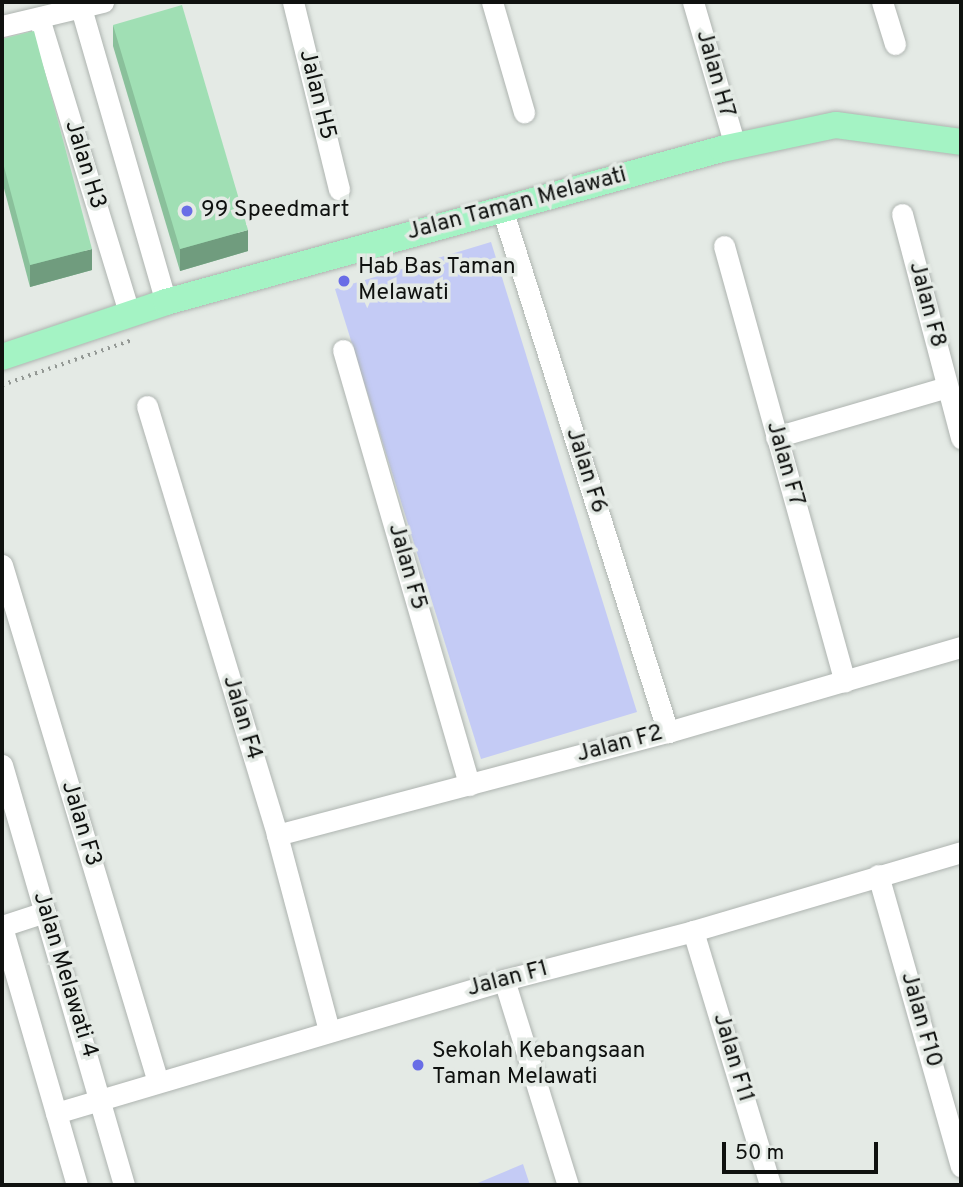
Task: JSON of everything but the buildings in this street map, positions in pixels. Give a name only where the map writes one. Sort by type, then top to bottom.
[{"type":"main road","name":"Jalan Taman Melawati","points":[[2,357],[78,329],[166,302],[735,146],[836,125],[961,142]]},
{"type":"main road","name":"Jalan Taman Melawati","points":[[2,344],[78,329]]},
{"type":"street","points":[[2,26],[103,2]]},
{"type":"street","name":"Jalan H5","points":[[293,2],[339,189]]},
{"type":"street","points":[[492,2],[524,112]]},
{"type":"street","name":"Jalan H7","points":[[693,2],[735,146]]},
{"type":"street","points":[[882,2],[895,44]]},
{"type":"street","name":"Jalan H3","points":[[81,8],[166,302]]},
{"type":"street","name":"Jalan H3","points":[[39,18],[129,313]]},
{"type":"street","name":"Jalan F6","points":[[502,209],[668,732]]},
{"type":"street","name":"Jalan F8","points":[[902,214],[961,438]]},
{"type":"street","name":"Jalan F7","points":[[724,246],[845,682]]},
{"type":"street","name":"Jalan F5","points":[[343,349],[469,785]]},
{"type":"street","points":[[776,437],[947,387]]},
{"type":"street","name":"Jalan F4","points":[[147,406],[277,835],[329,1031]]},
{"type":"street","name":"Jalan F3","points":[[2,565],[158,1082]]},
{"type":"street","name":"Jalan F2","points":[[277,835],[668,732],[961,647]]},
{"type":"street","name":"Jalan Melawati 4","points":[[2,765],[124,1185]]},
{"type":"street","name":"Jalan F1","points":[[56,1113],[504,980],[693,931],[961,852]]},
{"type":"street","name":"Jalan F10","points":[[878,875],[961,1166]]},
{"type":"street","points":[[2,926],[45,912]]},
{"type":"street","name":"Jalan Melawati 4","points":[[2,926],[77,1185]]},
{"type":"street","name":"Jalan F11","points":[[693,931],[770,1185]]},
{"type":"street","points":[[504,980],[568,1185]]},
{"type":"shaded area","points":[[491,242],[637,712],[481,759],[335,289]]},
{"type":"shaded area","points":[[523,1164],[530,1185],[473,1185]]},
{"type":"place","name":"99 Speedmart","points":[[187,211]]},
{"type":"place","name":"Hab Bas Taman Melawati","points":[[344,281]]},
{"type":"place","name":"Sekolah Kebangsaan Taman Melawati","points":[[418,1065]]}]
